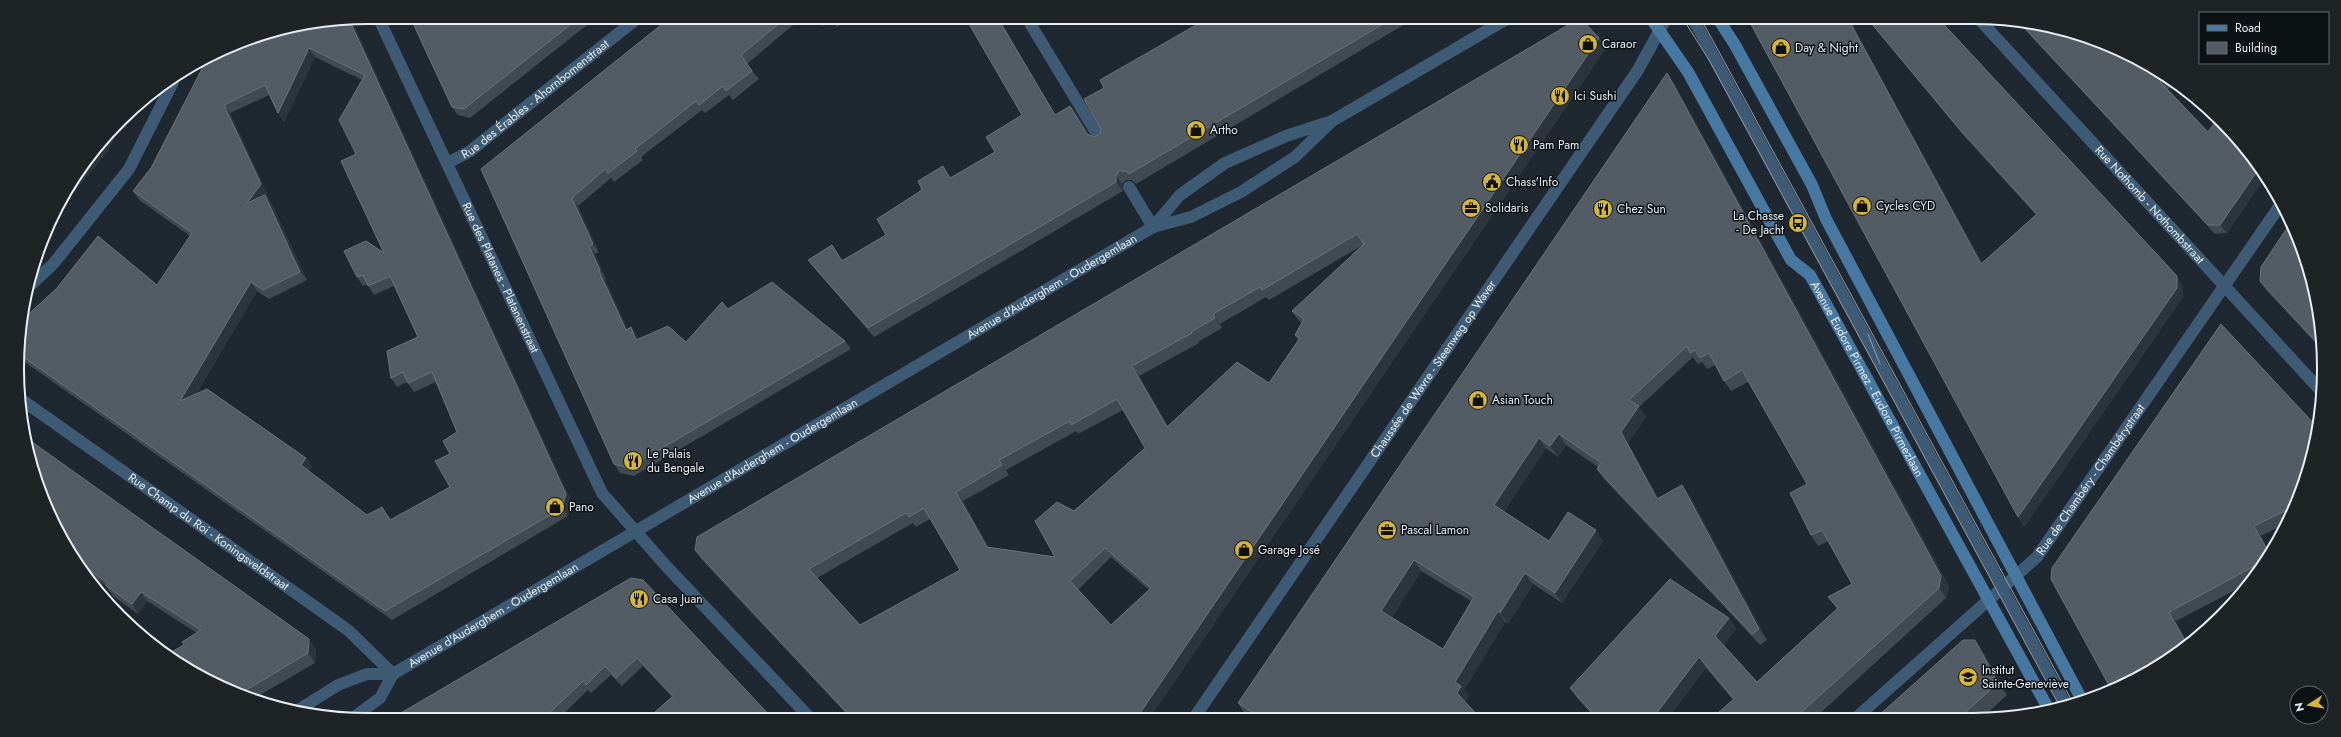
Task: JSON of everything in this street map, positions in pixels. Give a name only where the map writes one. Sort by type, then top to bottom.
[{"type":"main road","name":"Avenue Eudore Pirmez - Eudore Pirmezlaan","points":[[1655,24],[1688,72],[1791,260],[1810,276],[2046,705]]},
{"type":"main road","points":[[1722,24],[1735,45],[1812,185],[1826,220],[2080,696]]},
{"type":"street","name":"Rue des Platanes - Platanenstraat","points":[[381,24],[602,492],[667,567],[805,713]]},
{"type":"street","name":"Rue des Érables - Ahornbomenstraat","points":[[447,163],[469,152],[630,24]]},
{"type":"street","name":"Avenue d'Auderghem - Oudergemlaan","points":[[393,674],[1153,227],[1191,217],[1241,192],[1295,157],[1332,122],[1498,24]]},
{"type":"street","name":"Chaussée de Wavre - Steenweg op Waver","points":[[1197,713],[1633,77],[1663,24]]},
{"type":"street","name":"Avenue Eudore Pirmez - Eudore Pirmezlaan","points":[[1696,24],[2065,700]]},
{"type":"street","points":[[1032,25],[1100,139]]},
{"type":"street","name":"Rue Nothomb - Nothombstraat","points":[[1984,25],[2316,386]]},
{"type":"street","points":[[36,281],[54,263],[129,168],[169,88]]},
{"type":"street","name":"Avenue d'Auderghem - Oudergemlaan","points":[[1153,227],[1180,195],[1225,163],[1286,136],[1332,122]]},
{"type":"street","points":[[1129,187],[1153,227]]},
{"type":"street","name":"Rue de Chambéry - Chambérystraat","points":[[1861,713],[2037,557],[2278,209]]},
{"type":"street","name":"Rue Champ du Roi - Koningsveldstraat","points":[[26,403],[349,631],[393,674]]},
{"type":"street","points":[[304,706],[338,685],[367,674],[393,674],[380,698],[360,713]]},
{"type":"building","points":[[413,24],[571,24],[464,109],[452,107]]},
{"type":"building","points":[[662,24],[779,24],[741,55],[752,71],[726,91],[723,86],[699,105],[696,101],[635,149],[637,151],[608,173],[605,169],[572,198],[593,244],[589,246],[600,270],[599,271],[626,330],[631,327],[636,340],[668,326],[686,342],[722,302],[728,309],[772,282],[845,341],[628,468],[614,464],[481,169]]},
{"type":"building","points":[[969,24],[1001,24],[1055,115],[1070,106],[1087,134],[1094,137],[1100,134],[1101,129],[1084,99],[1104,88],[1100,80],[1198,24],[1383,24],[1129,174],[1126,171],[1119,171],[1116,175],[1116,182],[868,328],[808,260],[832,245],[842,261],[886,235],[877,219],[922,190],[918,181],[943,166],[950,178],[995,152],[986,137],[1022,115]]},
{"type":"building","points":[[1570,24],[1586,24],[1599,38],[1140,713],[847,713],[695,550],[697,537]],"holes":[[[1357,234],[1364,244],[1292,311],[1304,319],[1295,335],[1300,338],[1269,383],[1237,362],[1167,427],[1132,366],[1192,333],[1191,332],[1215,318],[1213,314],[1260,287],[1262,290]],[[1117,399],[1145,448],[1074,511],[1057,502],[1035,521],[1055,557],[987,547],[956,492],[1002,465],[999,460],[1070,421],[1071,425]],[[924,508],[960,570],[860,625],[809,569],[906,513],[909,517]],[[1105,548],[1151,588],[1111,625],[1070,581]]]},
{"type":"building","points":[[1751,24],[1851,24],[1981,264],[2037,214],[1957,126],[1872,24],[1943,24],[2177,276],[2177,288],[2018,517]]},
{"type":"building","points":[[352,25],[566,494],[562,508],[385,611],[24,358],[29,314],[57,288],[98,236],[157,285],[192,233],[133,191],[151,168],[203,66],[237,50],[279,36],[324,27]],"holes":[[[309,48],[365,75],[339,120],[356,154],[341,161],[384,253],[366,241],[344,251],[357,277],[363,275],[368,286],[390,276],[418,337],[387,351],[391,378],[403,372],[408,383],[432,372],[457,432],[443,441],[450,454],[435,461],[450,487],[390,520],[382,507],[367,515],[301,465],[306,458],[207,389],[180,401],[251,282],[263,290],[300,272],[265,195],[247,203],[261,184],[224,105],[265,85],[278,113]]]},
{"type":"building","points":[[2025,28],[2083,42],[2104,50],[2145,70],[2162,81],[2160,82],[2208,132],[2214,123],[2232,141],[2256,173],[2220,225],[2208,225]]},
{"type":"building","points":[[1667,73],[1941,576],[1939,588],[1800,713],[1718,713],[1734,699],[1699,657],[1657,713],[1592,713],[1570,688],[1670,579],[1729,618],[1715,636],[1757,682],[1838,608],[1828,597],[1852,584],[1822,530],[1811,535],[1790,493],[1807,484],[1742,370],[1724,381],[1709,353],[1700,358],[1695,350],[1690,353],[1687,346],[1629,400],[1639,406],[1621,432],[1657,499],[1682,485],[1759,629],[1752,634],[1597,469],[1601,463],[1559,434],[1550,446],[1539,438],[1494,505],[1549,541],[1568,512],[1596,530],[1555,593],[1525,573],[1500,613],[1498,611],[1455,682],[1461,686],[1457,693],[1475,713],[1254,713],[1238,703]],"holes":[[[1414,560],[1474,597],[1443,649],[1381,611]]]},
{"type":"building","points":[[2287,228],[2299,258],[2305,279],[2314,324],[2316,341],[2260,281],[2261,267]]},
{"type":"building","points":[[2221,324],[2312,422],[2299,479],[2286,510],[2254,526],[2266,548],[2259,560],[2255,566],[2169,612],[2185,640],[2145,667],[2109,685],[2051,579],[2052,568]]},
{"type":"building","points":[[32,442],[309,639],[308,653],[246,690],[196,667],[172,652],[184,645],[182,642],[201,630],[141,592],[132,604],[106,586],[108,583],[89,569],[70,541],[50,500],[42,479]]},
{"type":"building","points":[[631,578],[643,580],[767,713],[656,713],[655,712],[673,696],[637,658],[616,678],[605,666],[586,685],[583,681],[549,713],[401,713]]},
{"type":"building","name":"Institut Sainte-Geneviève","points":[[1963,640],[1975,640],[1998,683],[1964,713],[1881,713]]},
{"type":"tram line","points":[[1686,24],[1709,60],[2057,702]]},
{"type":"tram line","points":[[1704,24],[2071,699]]},
{"type":"tram line","points":[[1868,334],[1880,364]]},
{"type":"place","name":"Caraor","points":[[1588,44]]},
{"type":"place","name":"Day & Night","points":[[1781,48]]},
{"type":"place","name":"Ici Sushi","points":[[1560,96]]},
{"type":"place","name":"Artho","points":[[1196,130]]},
{"type":"place","name":"Pam Pam","points":[[1519,145]]},
{"type":"place","name":"Chass'Info","points":[[1492,182]]},
{"type":"place","name":"Cycles CYD","points":[[1862,206]]},
{"type":"place","name":"Solidaris","points":[[1471,208]]},
{"type":"place","name":"Chez Sun","points":[[1603,209]]},
{"type":"place","name":"La Chasse - De Jacht","points":[[1798,223]]},
{"type":"place","name":"Asian Touch","points":[[1478,400]]},
{"type":"place","name":"Le Palais du Bengale","points":[[633,461]]},
{"type":"place","name":"Pano","points":[[555,507]]},
{"type":"place","name":"Pascal Lamon","points":[[1387,530]]},
{"type":"place","name":"Garage José","points":[[1244,550]]},
{"type":"place","name":"Casa Juan","points":[[639,599]]},
{"type":"place","name":"Institut Sainte-Geneviève","points":[[1968,677]]}]
